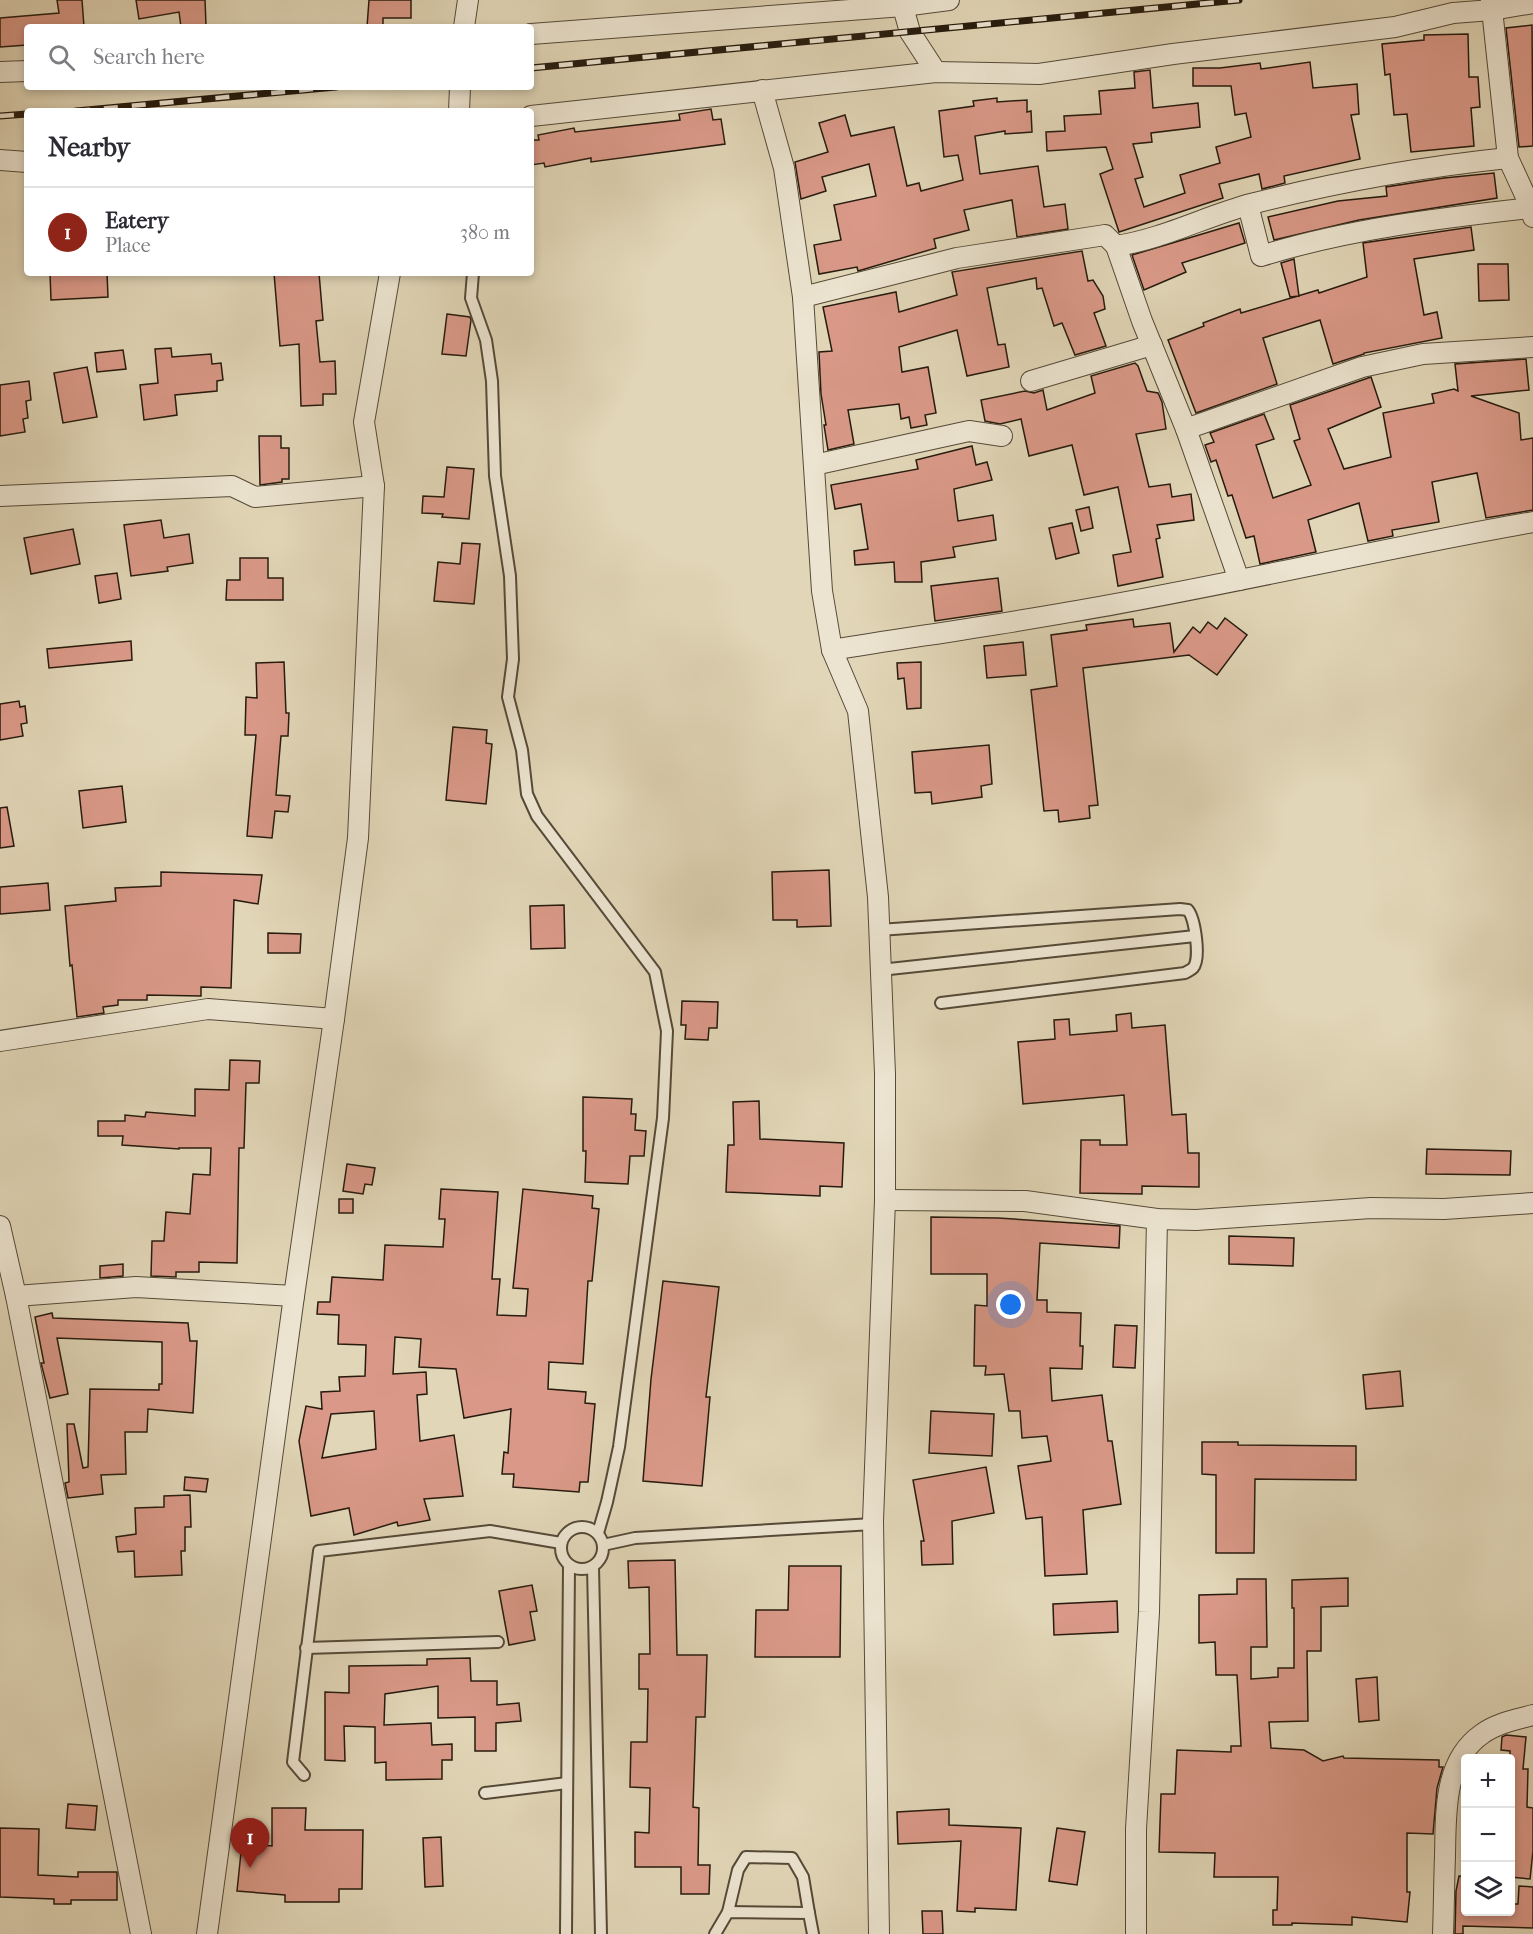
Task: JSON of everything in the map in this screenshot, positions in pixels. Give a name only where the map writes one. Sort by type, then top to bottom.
[{"type":"street","points":[[463,24],[468,0]]},
{"type":"street","points":[[534,34],[949,0]]},
{"type":"street","points":[[902,3],[910,32],[936,72]]},
{"type":"street","points":[[534,117],[936,72],[1039,74],[1173,54],[1395,27],[1491,5],[1533,3]]},
{"type":"street","points":[[1248,205],[1261,256],[1297,244],[1402,224],[1532,213],[1508,158],[1491,5]]},
{"type":"street","points":[[0,72],[24,71]]},
{"type":"street","points":[[459,108],[460,90]]},
{"type":"street","points":[[762,90],[784,168],[803,297],[822,591],[832,650],[858,711],[878,897],[885,1074],[885,1200],[873,1524],[879,1934]]},
{"type":"street","points":[[1116,246],[1136,243],[1248,205],[1317,188],[1434,167],[1508,158]]},
{"type":"street","points":[[0,160],[24,162]]},
{"type":"street","points":[[803,297],[957,258],[1105,235],[1116,246],[1186,429],[1239,580]]},
{"type":"street","points":[[207,1934],[358,838],[374,486],[364,422],[389,276]]},
{"type":"street","points":[[1031,381],[1152,345]]},
{"type":"street","points":[[1186,429],[1362,367],[1423,354],[1533,347]]},
{"type":"street","points":[[814,465],[969,432],[1002,436]]},
{"type":"street","points":[[0,496],[232,486],[255,497],[374,486]]},
{"type":"street","points":[[832,650],[1070,612],[1436,539],[1533,522]]},
{"type":"street","points":[[0,1041],[208,1009],[334,1019]]},
{"type":"street","points":[[885,1200],[1025,1201],[1157,1219],[1196,1220],[1371,1208],[1444,1209],[1533,1203]]},
{"type":"street","points":[[1136,1934],[1136,1829],[1149,1612],[1157,1219]]},
{"type":"street","points":[[0,1226],[16,1296],[141,1934]]},
{"type":"street","points":[[16,1296],[136,1287],[294,1296]]},
{"type":"street","points":[[1443,1934],[1446,1802],[1452,1776],[1462,1755],[1480,1734],[1499,1724],[1533,1715]]},
{"type":"lane","points":[[473,276],[471,298],[486,340],[492,381],[495,476],[510,576],[513,659],[508,697],[522,750],[527,795],[537,816],[655,972],[667,1031],[663,1118],[620,1435],[614,1472],[598,1533]]},
{"type":"lane","points":[[879,930],[1180,909],[1188,910],[1193,916],[1198,958],[1194,968],[1185,973],[941,1003]]},
{"type":"lane","points":[[880,970],[1195,936]]},
{"type":"lane","points":[[603,1545],[635,1538],[873,1524]]},
{"type":"lane","points":[[580,1527],[590,1528],[598,1533],[603,1545],[603,1553],[599,1561],[593,1567],[585,1569],[569,1566],[560,1551],[565,1535],[572,1529],[580,1527]]},
{"type":"lane","points":[[304,1775],[293,1762],[319,1551],[490,1531],[561,1543]]},
{"type":"lane","points":[[566,1934],[569,1566]]},
{"type":"lane","points":[[593,1567],[601,1934]]},
{"type":"lane","points":[[306,1648],[498,1642]]},
{"type":"lane","points":[[485,1793],[567,1784]]},
{"type":"lane","points":[[714,1934],[728,1912],[738,1870],[746,1857],[792,1858],[803,1877],[813,1934]]},
{"type":"lane","points":[[728,1912],[809,1913]]},
{"type":"building","points":[[57,0],[82,0],[84,24],[24,24],[24,45],[0,47],[0,18],[59,13]]},
{"type":"building","points":[[136,0],[205,0],[206,24],[181,24],[179,12],[139,19]]},
{"type":"building","points":[[369,0],[411,0],[411,18],[383,18],[383,24],[367,24]]},
{"type":"building","points":[[1532,25],[1533,146],[1519,147],[1506,28]]},
{"type":"building","points":[[1468,34],[1469,77],[1478,77],[1480,107],[1471,108],[1474,146],[1411,152],[1407,114],[1394,115],[1390,74],[1385,75],[1382,44],[1424,40],[1424,35]]},
{"type":"building","points":[[1310,62],[1313,88],[1357,84],[1359,114],[1351,115],[1360,159],[1284,176],[1285,183],[1262,189],[1259,174],[1219,184],[1223,198],[1119,232],[1100,174],[1113,169],[1106,147],[1047,151],[1046,132],[1065,131],[1064,116],[1101,114],[1099,91],[1135,88],[1134,72],[1150,70],[1153,108],[1198,103],[1200,127],[1151,133],[1152,142],[1133,144],[1143,177],[1135,179],[1144,207],[1185,193],[1180,175],[1220,163],[1216,147],[1251,137],[1246,113],[1235,115],[1231,86],[1193,86],[1193,68],[1220,68],[1260,63],[1261,69]]},
{"type":"building","points":[[997,98],[997,102],[1027,100],[1027,112],[1031,111],[1032,132],[1005,134],[1005,131],[975,136],[980,174],[1038,166],[1044,207],[1065,204],[1068,229],[1017,237],[1012,200],[964,210],[969,230],[934,239],[936,248],[858,271],[857,267],[819,274],[814,245],[841,240],[834,205],[876,196],[869,164],[822,177],[826,191],[801,199],[795,162],[828,152],[819,123],[845,115],[851,136],[894,127],[907,186],[919,183],[921,191],[963,180],[958,155],[944,157],[939,111],[974,106],[973,101]]},
{"type":"building","points":[[711,109],[713,120],[721,119],[725,144],[591,162],[591,158],[545,167],[544,163],[534,165],[534,140],[539,140],[538,135],[574,128],[575,132],[680,120],[679,114]]},
{"type":"building","points":[[1494,173],[1497,198],[1359,220],[1274,240],[1268,217],[1338,201],[1387,196],[1386,187]]},
{"type":"building","points":[[1239,223],[1245,243],[1182,263],[1186,272],[1144,290],[1132,255]]},
{"type":"building","points":[[1471,227],[1474,250],[1414,259],[1424,315],[1437,312],[1442,338],[1364,353],[1333,364],[1320,320],[1263,338],[1277,384],[1196,413],[1168,340],[1240,309],[1241,313],[1318,290],[1319,293],[1367,277],[1363,243]]},
{"type":"building","points":[[1082,251],[1088,281],[1093,280],[1103,296],[1105,309],[1094,313],[1106,346],[1075,355],[1062,323],[1054,326],[1042,288],[1037,289],[1036,278],[987,288],[998,345],[1005,344],[1009,367],[967,376],[957,330],[899,347],[902,372],[928,367],[936,413],[925,415],[927,425],[911,428],[909,417],[901,419],[899,404],[848,410],[854,444],[828,450],[821,394],[819,352],[832,351],[823,307],[896,292],[899,312],[957,295],[952,272]]},
{"type":"building","points":[[1294,259],[1299,296],[1290,297],[1281,263]]},
{"type":"building","points":[[1478,264],[1508,264],[1509,300],[1479,301]]},
{"type":"building","points":[[50,276],[107,276],[108,297],[51,300]]},
{"type":"building","points":[[274,276],[319,276],[323,320],[316,321],[320,362],[335,361],[336,394],[323,394],[323,405],[301,406],[299,344],[280,346]]},
{"type":"building","points":[[447,314],[470,317],[466,356],[442,354]]},
{"type":"building","points":[[171,348],[172,357],[211,354],[212,364],[221,363],[223,380],[217,381],[217,391],[175,395],[177,415],[144,420],[140,385],[158,383],[155,349]]},
{"type":"building","points":[[123,350],[126,369],[97,372],[95,353]]},
{"type":"building","points":[[1526,359],[1529,390],[1471,396],[1519,413],[1521,440],[1533,438],[1533,510],[1486,518],[1477,473],[1432,482],[1439,522],[1392,530],[1393,536],[1368,541],[1359,503],[1308,520],[1316,552],[1260,564],[1254,536],[1246,538],[1232,495],[1228,496],[1216,460],[1211,462],[1205,445],[1214,442],[1210,433],[1264,414],[1274,439],[1256,445],[1273,498],[1311,485],[1294,441],[1300,439],[1290,405],[1371,377],[1381,407],[1328,429],[1344,469],[1391,457],[1383,413],[1434,403],[1432,394],[1454,389],[1458,391],[1455,364]]},
{"type":"building","points":[[1135,363],[1147,391],[1158,393],[1162,402],[1166,429],[1136,434],[1149,487],[1170,484],[1172,497],[1191,494],[1194,520],[1157,525],[1160,538],[1156,539],[1163,577],[1118,586],[1113,555],[1131,552],[1118,487],[1084,495],[1072,445],[1029,456],[1021,419],[1000,424],[985,421],[981,400],[1025,391],[1034,393],[1043,390],[1047,410],[1095,393],[1091,376]]},
{"type":"building","points":[[87,367],[97,417],[63,423],[54,373]]},
{"type":"building","points":[[29,381],[31,400],[26,401],[28,418],[23,419],[25,432],[0,436],[0,385]]},
{"type":"building","points":[[259,436],[281,436],[281,448],[289,448],[289,479],[260,485]]},
{"type":"building","points":[[972,446],[976,465],[987,462],[992,480],[954,489],[958,521],[993,515],[996,540],[953,547],[955,557],[921,562],[922,582],[895,582],[894,562],[855,565],[854,551],[868,549],[861,504],[835,509],[831,485],[918,469],[916,460]]},
{"type":"building","points":[[447,467],[474,469],[469,519],[422,513],[423,496],[444,497]]},
{"type":"building","points":[[1089,507],[1093,528],[1081,531],[1076,510]]},
{"type":"building","points":[[161,520],[164,538],[189,534],[193,563],[167,567],[168,571],[131,576],[124,525]]},
{"type":"building","points":[[1072,523],[1079,553],[1056,559],[1049,528]]},
{"type":"building","points":[[73,529],[80,564],[31,574],[24,538]]},
{"type":"building","points":[[462,543],[480,544],[474,604],[434,601],[438,562],[460,564]]},
{"type":"building","points":[[240,558],[268,558],[268,578],[283,578],[283,600],[226,600],[227,580],[240,580]]},
{"type":"building","points":[[117,573],[121,599],[99,603],[95,576]]},
{"type":"building","points":[[998,578],[1002,611],[935,621],[931,586]]},
{"type":"building","points":[[1225,618],[1247,635],[1217,675],[1189,655],[1083,668],[1098,805],[1089,806],[1090,818],[1059,822],[1058,810],[1044,811],[1031,690],[1057,686],[1051,635],[1087,630],[1086,625],[1133,619],[1134,627],[1170,623],[1174,652],[1193,627],[1200,633],[1208,622],[1217,629]]},
{"type":"building","points":[[131,641],[132,660],[49,668],[47,649]]},
{"type":"building","points":[[1023,642],[1026,675],[987,678],[984,646]]},
{"type":"building","points":[[284,662],[286,713],[289,713],[288,736],[281,736],[276,795],[290,796],[288,812],[275,811],[272,838],[247,836],[256,735],[245,735],[246,697],[257,698],[256,663]]},
{"type":"building","points":[[921,662],[921,708],[907,709],[904,678],[898,679],[897,663]]},
{"type":"building","points":[[19,701],[20,707],[25,706],[27,723],[21,724],[23,736],[0,740],[0,704]]},
{"type":"building","points":[[453,727],[487,730],[486,743],[492,744],[486,804],[446,800]]},
{"type":"building","points":[[989,745],[992,784],[981,786],[982,797],[932,804],[931,792],[915,793],[912,752]]},
{"type":"building","points":[[122,786],[126,822],[83,828],[79,791]]},
{"type":"building","points":[[7,807],[14,846],[0,848],[0,808]]},
{"type":"building","points":[[829,870],[831,926],[797,927],[797,920],[773,920],[772,872]]},
{"type":"building","points":[[161,872],[262,875],[258,904],[234,900],[231,988],[201,987],[201,996],[147,995],[147,1000],[118,1000],[118,1005],[103,1007],[104,1013],[77,1017],[65,906],[116,901],[115,888],[161,886]]},
{"type":"building","points":[[48,883],[50,910],[0,914],[0,887]]},
{"type":"building","points":[[564,905],[565,948],[531,949],[530,906]]},
{"type":"building","points":[[268,933],[301,934],[300,953],[268,953]]},
{"type":"building","points":[[682,1001],[718,1002],[717,1028],[709,1028],[708,1040],[685,1039],[686,1025],[681,1025]]},
{"type":"building","points":[[1131,1013],[1132,1028],[1165,1025],[1172,1115],[1186,1114],[1188,1153],[1199,1153],[1199,1187],[1142,1186],[1142,1194],[1080,1193],[1081,1140],[1100,1140],[1100,1145],[1127,1145],[1124,1095],[1023,1104],[1018,1042],[1055,1039],[1054,1020],[1069,1019],[1070,1035],[1117,1031],[1116,1015]]},
{"type":"building","points":[[230,1060],[260,1061],[259,1083],[246,1083],[244,1148],[239,1148],[237,1263],[199,1262],[199,1272],[176,1272],[176,1277],[151,1276],[152,1241],[164,1241],[166,1212],[190,1214],[193,1174],[210,1175],[211,1148],[179,1149],[122,1145],[123,1136],[98,1136],[98,1121],[125,1121],[125,1115],[145,1117],[146,1112],[195,1116],[195,1089],[229,1090]]},
{"type":"building","points":[[583,1097],[632,1099],[631,1114],[636,1114],[635,1130],[646,1131],[644,1156],[630,1156],[628,1184],[585,1182]]},
{"type":"building","points":[[759,1101],[760,1139],[844,1143],[842,1187],[820,1186],[820,1196],[726,1192],[728,1145],[734,1145],[733,1102]]},
{"type":"building","points":[[1427,1149],[1511,1151],[1510,1175],[1426,1174]]},
{"type":"building","points":[[347,1164],[375,1168],[372,1185],[365,1184],[363,1194],[343,1191]]},
{"type":"building","points":[[441,1189],[498,1192],[492,1279],[500,1279],[497,1315],[526,1316],[528,1289],[513,1288],[523,1189],[593,1196],[592,1208],[599,1209],[592,1281],[588,1281],[583,1364],[549,1362],[548,1389],[586,1392],[585,1403],[595,1404],[588,1482],[580,1482],[579,1492],[513,1487],[514,1474],[502,1474],[504,1452],[508,1453],[511,1409],[464,1418],[456,1369],[419,1367],[421,1339],[395,1337],[393,1374],[426,1372],[427,1394],[417,1395],[420,1441],[454,1435],[463,1496],[424,1499],[430,1520],[398,1526],[397,1522],[354,1535],[349,1508],[311,1516],[299,1441],[306,1406],[322,1409],[321,1392],[340,1391],[339,1377],[365,1376],[366,1345],[338,1344],[339,1315],[317,1314],[318,1302],[330,1302],[332,1277],[383,1280],[385,1245],[443,1247],[445,1219],[439,1219]],"holes":[[[374,1411],[376,1449],[322,1458],[331,1414]]]},
{"type":"building","points":[[339,1199],[353,1199],[353,1213],[339,1213]]},
{"type":"building","points":[[931,1217],[998,1218],[1120,1226],[1119,1248],[1040,1243],[1037,1300],[1047,1300],[1047,1312],[1081,1313],[1082,1369],[1050,1368],[1052,1401],[1102,1395],[1108,1441],[1112,1441],[1121,1504],[1083,1510],[1087,1574],[1045,1576],[1042,1517],[1026,1519],[1018,1466],[1051,1461],[1047,1436],[1022,1438],[1020,1411],[1009,1411],[1004,1374],[985,1375],[986,1366],[974,1366],[975,1305],[987,1306],[987,1274],[931,1274]]},
{"type":"building","points":[[1229,1236],[1294,1238],[1293,1266],[1229,1264]]},
{"type":"building","points":[[123,1264],[123,1276],[100,1278],[100,1266]]},
{"type":"building","points":[[663,1281],[719,1287],[706,1397],[710,1397],[702,1486],[643,1481],[651,1379]]},
{"type":"building","points":[[52,1313],[53,1318],[188,1323],[190,1341],[197,1341],[193,1413],[148,1409],[147,1432],[125,1432],[126,1474],[101,1475],[103,1494],[68,1498],[65,1483],[69,1482],[67,1424],[74,1424],[83,1468],[88,1467],[90,1389],[159,1390],[159,1384],[162,1384],[162,1342],[57,1338],[68,1394],[50,1398],[41,1363],[44,1363],[35,1317]]},
{"type":"building","points":[[1115,1325],[1137,1326],[1135,1368],[1113,1367]]},
{"type":"building","points":[[1400,1371],[1403,1406],[1366,1409],[1363,1375]]},
{"type":"building","points":[[931,1411],[994,1414],[992,1456],[929,1453]]},
{"type":"building","points":[[1202,1442],[1238,1442],[1238,1445],[1356,1446],[1356,1480],[1255,1479],[1254,1553],[1216,1553],[1216,1475],[1202,1474]]},
{"type":"building","points":[[986,1467],[994,1513],[952,1521],[953,1564],[922,1565],[921,1541],[924,1541],[913,1480]]},
{"type":"building","points":[[185,1477],[208,1479],[206,1492],[184,1490]]},
{"type":"building","points":[[190,1495],[191,1527],[185,1527],[185,1551],[181,1551],[182,1575],[135,1577],[134,1551],[118,1552],[116,1537],[136,1534],[135,1508],[164,1507],[164,1496]]},
{"type":"building","points":[[675,1560],[677,1655],[707,1655],[705,1717],[696,1717],[693,1807],[699,1808],[698,1865],[710,1865],[709,1894],[681,1894],[681,1867],[635,1867],[635,1832],[649,1833],[650,1788],[630,1787],[631,1742],[647,1742],[648,1689],[639,1689],[639,1654],[650,1654],[649,1587],[629,1588],[628,1561]]},
{"type":"building","points":[[789,1566],[841,1566],[840,1657],[755,1657],[756,1610],[788,1610]]},
{"type":"building","points":[[1348,1578],[1348,1606],[1321,1607],[1321,1651],[1307,1651],[1308,1721],[1269,1722],[1271,1748],[1304,1750],[1323,1761],[1343,1756],[1344,1758],[1439,1760],[1439,1767],[1443,1767],[1437,1788],[1433,1834],[1407,1833],[1407,1892],[1410,1892],[1407,1922],[1352,1917],[1352,1925],[1292,1923],[1292,1925],[1273,1925],[1273,1910],[1277,1910],[1278,1877],[1214,1877],[1215,1853],[1159,1852],[1161,1794],[1175,1794],[1177,1750],[1231,1752],[1231,1746],[1241,1746],[1237,1675],[1216,1675],[1215,1642],[1199,1643],[1199,1595],[1237,1594],[1237,1579],[1266,1579],[1267,1647],[1251,1647],[1251,1679],[1278,1677],[1278,1668],[1294,1668],[1292,1580]]},
{"type":"building","points":[[532,1585],[537,1611],[530,1612],[535,1640],[509,1645],[499,1591]]},
{"type":"building","points":[[1117,1601],[1118,1632],[1054,1635],[1053,1604]]},
{"type":"building","points":[[470,1658],[471,1681],[497,1681],[497,1705],[519,1703],[521,1721],[496,1723],[496,1751],[475,1751],[475,1717],[438,1718],[438,1686],[385,1694],[384,1725],[431,1723],[432,1745],[452,1744],[452,1760],[442,1760],[442,1779],[386,1780],[386,1762],[375,1763],[375,1727],[344,1726],[345,1761],[325,1760],[325,1692],[349,1693],[349,1666],[427,1665],[427,1659]]},
{"type":"building","points":[[1377,1677],[1379,1720],[1359,1722],[1356,1679]]},
{"type":"building","points":[[1506,1735],[1526,1737],[1523,1769],[1528,1769],[1527,1807],[1533,1808],[1533,1851],[1530,1879],[1515,1878],[1515,1754],[1501,1750],[1502,1737]]},
{"type":"building","points":[[68,1804],[97,1806],[95,1830],[66,1828]]},
{"type":"building","points":[[272,1808],[306,1808],[305,1830],[363,1830],[362,1889],[339,1889],[339,1902],[285,1902],[285,1895],[237,1891],[242,1843],[272,1846]]},
{"type":"building","points":[[949,1809],[949,1825],[1021,1828],[1016,1910],[975,1908],[975,1912],[957,1911],[961,1841],[898,1844],[897,1812]]},
{"type":"building","points":[[0,1828],[39,1829],[38,1875],[78,1877],[78,1872],[117,1872],[117,1900],[71,1900],[71,1904],[54,1904],[54,1899],[0,1897]]},
{"type":"building","points":[[1057,1828],[1085,1832],[1077,1885],[1049,1881]]},
{"type":"building","points":[[441,1837],[443,1886],[425,1887],[423,1838]]},
{"type":"building","points":[[1459,1876],[1461,1876],[1461,1916],[1515,1916],[1519,1886],[1533,1887],[1533,1928],[1463,1926],[1463,1934],[1455,1934],[1456,1891]]},
{"type":"building","points":[[922,1911],[942,1911],[943,1934],[923,1934]]},
{"type":"railway","points":[[534,68],[1239,0]]},
{"type":"railway","points":[[108,108],[304,90]]},
{"type":"railway","points":[[0,116],[24,114]]},
{"type":"place","name":"Eatery","points":[[250,1868]]}]
